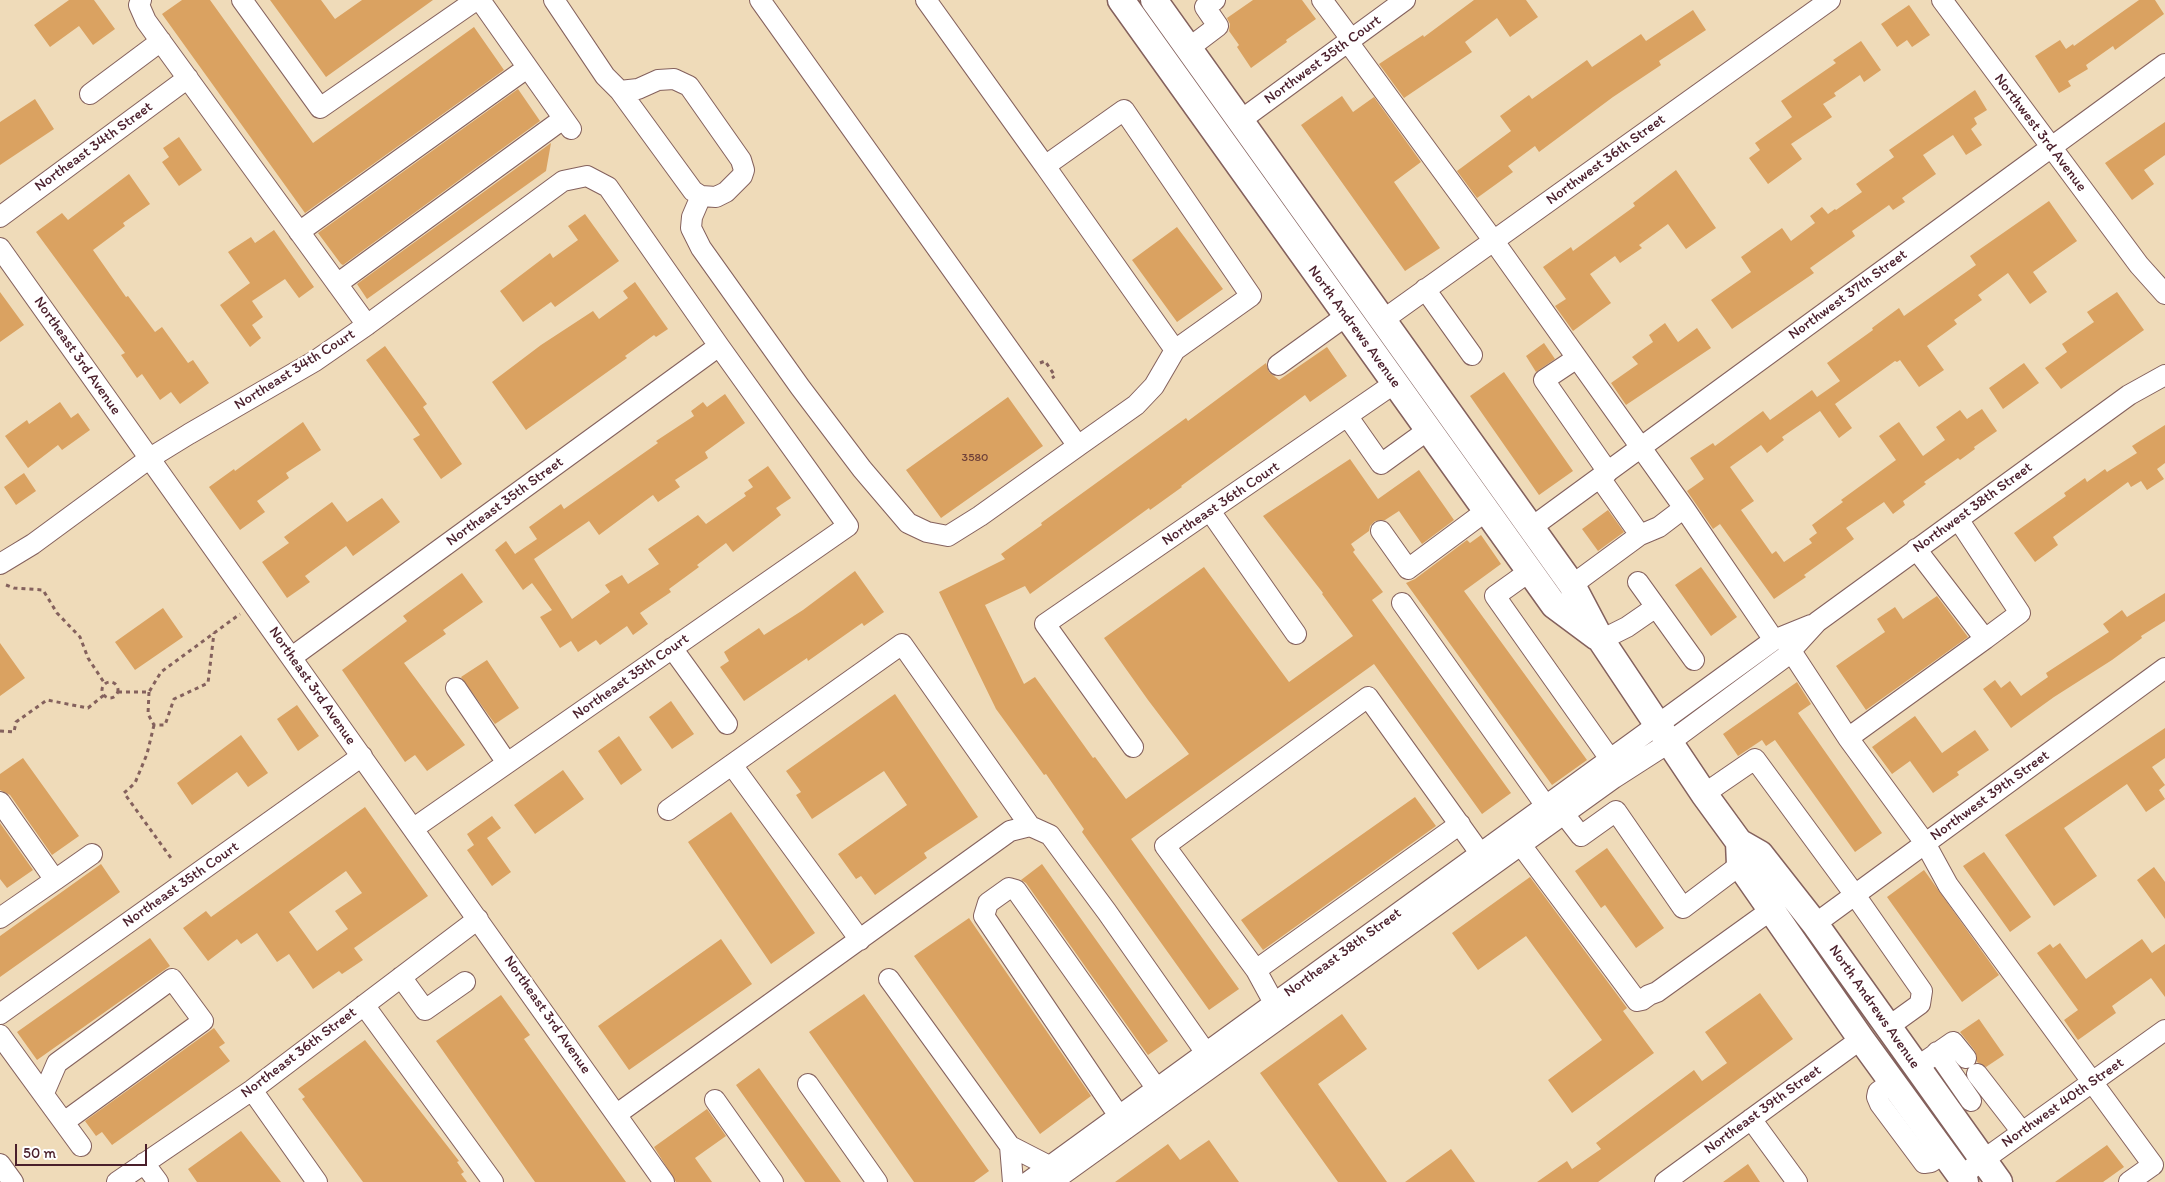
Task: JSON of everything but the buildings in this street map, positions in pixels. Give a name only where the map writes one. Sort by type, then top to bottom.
[{"type":"main road","name":"North Andrews Avenue","points":[[1121,0],[1554,605],[1601,640]]},
{"type":"main road","name":"North Andrews Avenue","points":[[1154,0],[1572,585],[1601,640],[1704,794],[1771,910],[1861,1039],[1963,1179]]},
{"type":"main road","points":[[1346,316],[1370,324],[1383,320]]},
{"type":"main road","points":[[1395,383],[1408,382],[1419,384],[1438,396]]},
{"type":"main road","name":"North Andrews Avenue","points":[[1740,854],[1760,854],[1815,924],[1888,1027],[1927,1060],[1961,1108],[1983,1160],[1999,1182]]},
{"type":"street","points":[[242,0],[320,108],[478,0],[567,124],[337,284]]},
{"type":"street","points":[[554,0],[605,76],[620,91],[693,191],[701,196],[716,197],[736,184],[744,170],[741,160],[689,86],[674,79],[658,80],[638,89],[620,91]]},
{"type":"street","points":[[760,0],[1078,446]]},
{"type":"street","points":[[926,0],[1175,350]]},
{"type":"street","points":[[1189,48],[1218,26],[1205,7],[1215,0]]},
{"type":"street","points":[[1322,0],[1349,41],[1640,448],[1848,738],[1926,843],[1948,885],[2153,1165],[2129,1182]]},
{"type":"street","name":"Northwest 35th Court","points":[[1241,120],[1405,0]]},
{"type":"street","name":"Northwest 36th Street","points":[[1383,320],[1830,0]]},
{"type":"street","name":"Northwest 3rd Avenue","points":[[1942,0],[2139,265],[2165,294]]},
{"type":"street","points":[[137,2],[146,21],[367,325]]},
{"type":"street","points":[[90,94],[161,41]]},
{"type":"street","name":"Northwest 37th Street","points":[[1532,527],[2165,64]]},
{"type":"street","points":[[300,232],[527,68]]},
{"type":"street","name":"Northeast 34th Street","points":[[0,216],[188,78]]},
{"type":"street","points":[[701,196],[692,217],[690,228],[701,248],[800,387],[862,469],[908,523],[927,532],[948,536],[980,516],[1136,405],[1154,386],[1175,350],[1251,296],[1124,110],[1045,166]]},
{"type":"street","name":"Northeast 34th Court","points":[[0,564],[33,544],[150,458],[315,361],[563,181],[587,176],[608,186],[719,346]]},
{"type":"street","name":"Northeast 3rd Avenue","points":[[0,248],[664,1182]]},
{"type":"street","name":"Northwest 3rd Avenue","points":[[2139,265],[2165,308]]},
{"type":"street","points":[[1425,289],[1472,355]]},
{"type":"street","points":[[1278,365],[1346,316]]},
{"type":"street","name":"Northeast 35th Court","points":[[414,828],[848,526],[719,346]]},
{"type":"street","name":"Northeast 35th Street","points":[[292,657],[719,346]]},
{"type":"street","points":[[1577,358],[1544,380],[1640,534]]},
{"type":"street","name":"Northwest 38th Street","points":[[2129,395],[2165,361]]},
{"type":"street","name":"Northwest 38th Street","points":[[1664,733],[2129,395],[2165,375]]},
{"type":"street","name":"Northeast 36th Court","points":[[1133,747],[1045,624],[1395,383]]},
{"type":"street","points":[[1348,417],[1381,464],[1428,430]]},
{"type":"street","points":[[1572,585],[1640,534],[1659,527],[1684,508]]},
{"type":"street","points":[[1210,511],[1296,634]]},
{"type":"street","points":[[1381,531],[1408,570],[1486,512]]},
{"type":"street","points":[[1848,738],[2020,613],[1958,519]]},
{"type":"street","points":[[1916,549],[1985,639]]},
{"type":"street","points":[[1530,571],[1495,596],[1610,759]]},
{"type":"street","points":[[1638,582],[1694,660]]},
{"type":"street","points":[[1402,603],[1546,806]]},
{"type":"street","points":[[1601,640],[1627,627],[1656,607]]},
{"type":"street","points":[[668,810],[902,644],[1030,826],[1050,835],[1107,912],[1206,1062]]},
{"type":"street","points":[[672,648],[727,724]]},
{"type":"street","name":"Northwest 39th Street","points":[[1815,924],[2165,668]]},
{"type":"street","points":[[456,688],[507,763]]},
{"type":"street","points":[[1274,1003],[1256,970],[1165,846],[1368,697],[1480,853]]},
{"type":"street","name":"Northeast 38th Street","points":[[1028,1182],[1051,1174],[1206,1062],[1349,958],[1480,853],[1610,759],[1664,733]]},
{"type":"street","name":"Northeast 38th Street","points":[[1051,1174],[1119,1116],[1157,1089],[1206,1062],[1274,1003],[1349,958],[1521,845],[1614,778],[1664,733]]},
{"type":"street","name":"Northeast 35th Court","points":[[0,1014],[362,756]]},
{"type":"street","points":[[1704,794],[1755,759],[1855,895],[1922,991],[1920,1004],[1888,1027]]},
{"type":"street","points":[[732,765],[860,940]]},
{"type":"street","points":[[0,802],[55,880]]},
{"type":"street","points":[[1564,814],[1581,836],[1616,811],[1683,908],[1740,854]]},
{"type":"street","points":[[1256,970],[1460,824]]},
{"type":"street","points":[[621,1119],[860,940],[1010,831],[1030,826]]},
{"type":"street","points":[[1521,845],[1637,1001],[1658,992],[1771,910]]},
{"type":"street","points":[[0,918],[92,854]]},
{"type":"street","points":[[1119,1116],[984,916],[988,904],[1009,888],[1016,890],[1020,894],[1157,1089]]},
{"type":"street","name":"Northeast 36th Street","points":[[117,1182],[252,1090],[478,919]]},
{"type":"street","points":[[401,977],[425,1010],[465,982]]},
{"type":"street","points":[[889,979],[1010,1146],[1051,1174]]},
{"type":"street","points":[[44,1093],[57,1063],[172,980],[202,1021],[64,1122]]},
{"type":"street","points":[[364,1005],[493,1182]]},
{"type":"street","name":"Northwest 40th Street","points":[[1963,1179],[1983,1160],[2165,1030]]},
{"type":"street","points":[[0,1035],[81,1146]]},
{"type":"street","name":"Northeast 39th Street","points":[[1665,1182],[1861,1039]]},
{"type":"street","points":[[1927,1060],[1953,1042],[2022,1132]]},
{"type":"street","points":[[808,1084],[876,1182]]},
{"type":"street","points":[[252,1090],[317,1182]]},
{"type":"street","points":[[1961,1108],[1989,1090]]},
{"type":"street","points":[[715,1100],[773,1182]]},
{"type":"street","points":[[1751,1119],[1797,1182]]},
{"type":"street","points":[[1010,1146],[1014,1182]]},
{"type":"street","points":[[144,1163],[158,1182]]},
{"type":"street","points":[[0,1164],[13,1182]]},
{"type":"path","points":[[6,585],[14,588],[43,590],[57,613],[80,637],[88,658],[105,684]]},
{"type":"path","points":[[171,858],[124,793],[136,783],[147,754],[154,725],[148,714],[149,692],[161,672],[240,614]]},
{"type":"path","points":[[154,725],[165,725],[174,700],[208,683],[214,633]]},
{"type":"path","points":[[118,692],[117,686],[113,682],[105,684],[102,690],[104,695],[111,698],[118,692],[149,692]]},
{"type":"path","points":[[0,731],[14,732],[16,722],[47,700],[88,708],[104,695]]}]
